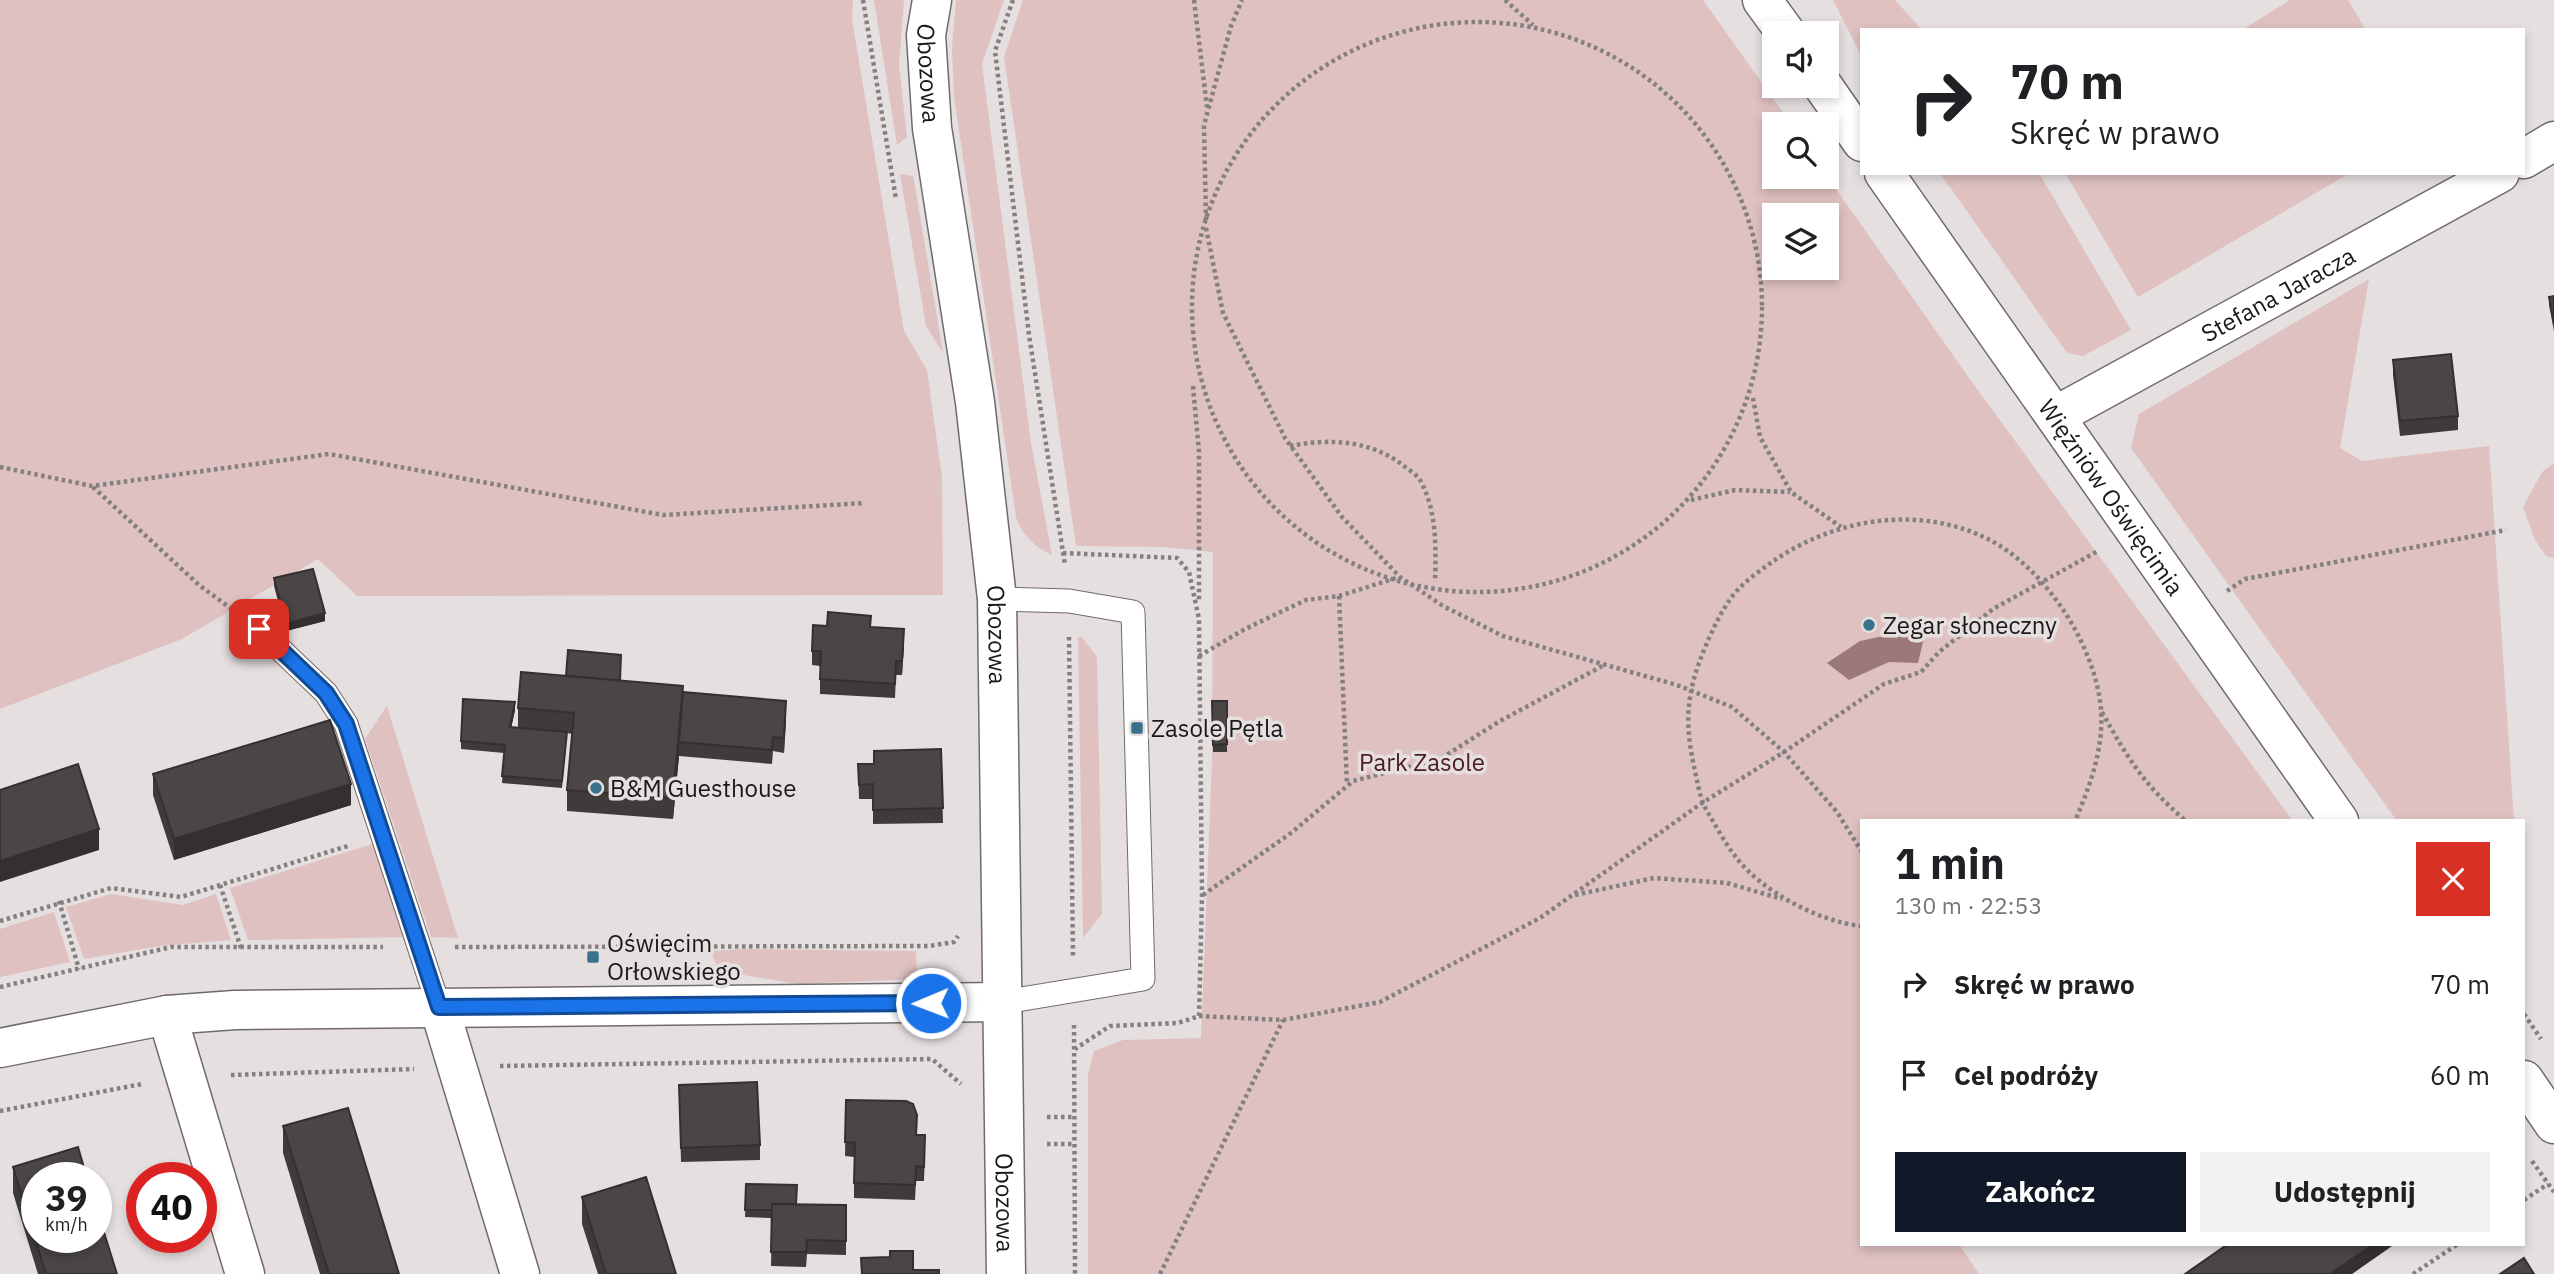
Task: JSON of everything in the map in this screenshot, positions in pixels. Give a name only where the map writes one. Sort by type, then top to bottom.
[{"type":"street","name":"Obozowa","points":[[932,0],[926,35],[932,128],[975,402],[998,600],[1006,1274]]},
{"type":"street","points":[[1762,0],[1777,21]]},
{"type":"street","points":[[1831,98],[1860,139]]},
{"type":"street","points":[[2525,158],[2554,141]]},
{"type":"street","name":"Więźniów Oświęcimia","points":[[1885,175],[2338,819]]},
{"type":"street","name":"Stefana Jaracza","points":[[2055,416],[2496,175]]},
{"type":"street","points":[[0,1048],[167,1015],[234,1010],[1004,1002]]},
{"type":"street","points":[[439,1007],[520,1274]]},
{"type":"street","points":[[167,1015],[245,1274]]},
{"type":"street","points":[[2525,1081],[2554,1124]]},
{"type":"lane","points":[[998,600],[1069,601],[1133,612],[1143,979],[1073,993],[1004,1002]]},
{"type":"lane","points":[[259,629],[326,693],[346,724],[439,1007]]},
{"type":"path","points":[[1013,0],[995,51],[1029,335],[1069,601],[1075,1274]]},
{"type":"path","points":[[1194,0],[1208,111]]},
{"type":"path","points":[[1242,0],[1231,26],[1204,125],[1206,225],[1223,313],[1290,446],[1342,517],[1400,577]]},
{"type":"path","points":[[1504,0],[1534,26],[1617,56],[1685,109],[1740,187],[1758,235],[1768,288],[1753,397],[1760,438],[1791,492],[1841,527]]},
{"type":"path","points":[[1192,369],[1191,278],[1216,187],[1270,110],[1347,55],[1437,28],[1534,26]]},
{"type":"path","points":[[1199,619],[1199,452],[1192,382],[1229,460],[1288,530],[1400,577],[1443,606],[1503,636],[1606,664],[1689,690],[1732,707],[1784,752],[1837,812],[1860,849]]},
{"type":"path","points":[[1199,656],[1245,629],[1306,600],[1339,596],[1400,577],[1474,586],[1561,578],[1648,536],[1690,500],[1726,447],[1753,397]]},
{"type":"path","points":[[1290,446],[1318,440],[1362,445],[1391,456],[1419,478],[1428,501],[1436,541],[1435,582]]},
{"type":"path","points":[[0,467],[92,486],[329,454],[663,514],[864,503]]},
{"type":"path","points":[[92,486],[199,585],[259,629]]},
{"type":"path","points":[[1690,500],[1735,490],[1791,492]]},
{"type":"path","points":[[1784,900],[1736,858],[1702,803],[1686,733],[1689,690],[1706,643],[1730,599],[1754,575],[1783,554],[1810,539],[1841,527],[1886,520],[1921,521],[1953,528],[1988,539],[2045,581],[2081,642],[2101,709],[2130,764],[2156,795],[2184,819]]},
{"type":"path","points":[[2224,593],[2245,579],[2506,530]]},
{"type":"path","points":[[1199,1016],[1283,1020],[1380,1002],[1540,918],[1702,803],[1784,752],[1884,684],[1921,672],[1938,652],[1993,609],[2104,547]]},
{"type":"path","points":[[1339,596],[1347,785]]},
{"type":"path","points":[[1202,895],[1290,833],[1347,785],[1440,760],[1500,721],[1606,664]]},
{"type":"path","points":[[2076,819],[2095,775],[2101,709]]},
{"type":"path","points":[[0,921],[59,901],[111,888],[181,897],[382,835]]},
{"type":"path","points":[[1570,896],[1654,878],[1727,883],[1784,900],[1844,925],[1860,926]]},
{"type":"path","points":[[220,884],[241,948]]},
{"type":"path","points":[[59,901],[79,969]]},
{"type":"path","points":[[0,987],[171,947],[929,946],[954,942],[962,931]]},
{"type":"path","points":[[2525,1015],[2546,1046]]},
{"type":"path","points":[[1160,1274],[1283,1020]]},
{"type":"path","points":[[2530,1157],[2554,1192]]},
{"type":"path","points":[[2525,1199],[2548,1184]]},
{"type":"path","points":[[2413,1274],[2455,1246]]},
{"type":"green space","points":[[0,0],[853,0],[852,19],[904,331],[927,370],[942,478],[943,595],[357,596],[318,559],[182,639],[0,709]]},
{"type":"green space","points":[[874,0],[904,0],[899,65],[907,137],[897,145]]},
{"type":"green space","points":[[956,0],[1004,0],[982,64],[1031,443],[1052,555],[1030,540],[1016,517],[954,97],[952,48]]},
{"type":"green space","name":"Park Zasole","points":[[1023,0],[1703,0],[1762,83],[1762,98],[1773,98],[1782,112],[1762,112],[1762,189],[1836,189],[1969,378],[2292,819],[1860,819],[1860,1246],[1960,1246],[1979,1274],[1088,1274],[1088,1074],[1094,1051],[1123,1040],[1201,1038],[1212,760],[1213,552],[1164,547],[1076,546],[1004,57]]},
{"type":"green space","points":[[1833,0],[1895,0],[1920,28],[1860,28],[1860,53]]},
{"type":"green space","points":[[2290,0],[2348,0],[2365,28],[2245,28]]},
{"type":"green space","points":[[900,174],[913,176],[914,180],[943,353],[926,326]]},
{"type":"green space","points":[[1941,175],[2040,175],[2131,330],[2083,356],[2067,353]]},
{"type":"green space","points":[[2066,175],[2347,175],[2138,297]]},
{"type":"green space","points":[[2369,279],[2340,448],[2362,461],[2489,446],[2514,819],[2396,819],[2131,448],[2139,414]]},
{"type":"green space","points":[[2554,463],[2554,558],[2546,556],[2535,540],[2523,507],[2542,472]]},
{"type":"green space","points":[[1081,636],[1097,657],[1102,914],[1083,938],[1078,638]]},
{"type":"green space","points":[[387,706],[458,938],[431,937],[365,739]]},
{"type":"green space","points":[[376,843],[408,937],[248,940],[230,888]]},
{"type":"green space","points":[[111,894],[183,905],[216,894],[231,940],[160,946],[84,959],[66,907]]},
{"type":"green space","points":[[54,912],[70,962],[0,977],[0,929]]},
{"type":"green space","points":[[710,951],[916,951],[917,979],[797,984],[720,971]]},
{"type":"shaded area","points":[[1893,634],[1924,638],[1918,663],[1889,662],[1849,680],[1827,663],[1860,641]]},
{"type":"building","points":[[2554,296],[2554,324],[2549,297]]},
{"type":"building","points":[[2451,354],[2458,416],[2400,421],[2393,360]]},
{"type":"building","points":[[313,569],[325,613],[286,624],[274,578]]},
{"type":"building","points":[[828,612],[871,616],[870,627],[904,629],[902,661],[896,661],[895,684],[820,679],[821,651],[812,651],[813,625],[827,626]]},
{"type":"building","points":[[568,650],[621,655],[620,681],[566,676]]},
{"type":"building","points":[[521,672],[683,686],[673,798],[567,790],[574,713],[518,708]]},
{"type":"building","points":[[683,692],[786,701],[784,738],[773,737],[772,750],[679,742]]},
{"type":"building","points":[[463,699],[515,702],[510,727],[567,732],[562,781],[502,776],[505,745],[461,741]]},
{"type":"building","points":[[1212,701],[1227,701],[1227,744],[1213,745]]},
{"type":"building","points":[[330,720],[351,784],[174,839],[153,774]]},
{"type":"building","points":[[941,749],[943,808],[873,810],[873,784],[859,785],[858,764],[874,764],[874,751]]},
{"type":"building","points":[[78,764],[99,829],[0,861],[0,790]]},
{"type":"building","points":[[757,1082],[760,1145],[681,1148],[679,1085]]},
{"type":"building","points":[[846,1100],[906,1101],[913,1104],[917,1115],[916,1135],[925,1135],[924,1167],[916,1166],[915,1185],[854,1183],[855,1143],[845,1142]]},
{"type":"building","points":[[348,1108],[399,1274],[329,1274],[283,1126]]},
{"type":"building","points":[[78,1147],[82,1162],[29,1162]]},
{"type":"building","points":[[21,1165],[21,1193],[13,1167]]},
{"type":"building","points":[[646,1177],[676,1274],[606,1274],[582,1197]]},
{"type":"building","points":[[746,1184],[797,1185],[796,1204],[772,1204],[772,1210],[745,1210]]},
{"type":"building","points":[[772,1204],[846,1205],[846,1241],[807,1240],[806,1252],[771,1252]]},
{"type":"building","points":[[2225,1246],[2371,1246],[2330,1274],[2185,1274]]},
{"type":"building","points":[[890,1251],[913,1251],[913,1270],[939,1270],[939,1274],[862,1274],[861,1258],[890,1257]]},
{"type":"building","points":[[40,1253],[110,1253],[117,1274],[46,1274]]},
{"type":"building","points":[[2524,1258],[2534,1274],[2500,1274]]},
{"type":"place","name":"Zegar słoneczny","points":[[1869,625]]},
{"type":"place","name":"Zasole Pętla","points":[[1137,728]]},
{"type":"place","name":"B&M Guesthouse","points":[[596,788]]},
{"type":"place","name":"Oświęcim Orłowskiego","points":[[593,957]]},
{"type":"route","points":[[259,629],[326,693],[346,724],[439,1007],[931,1003]]}]
